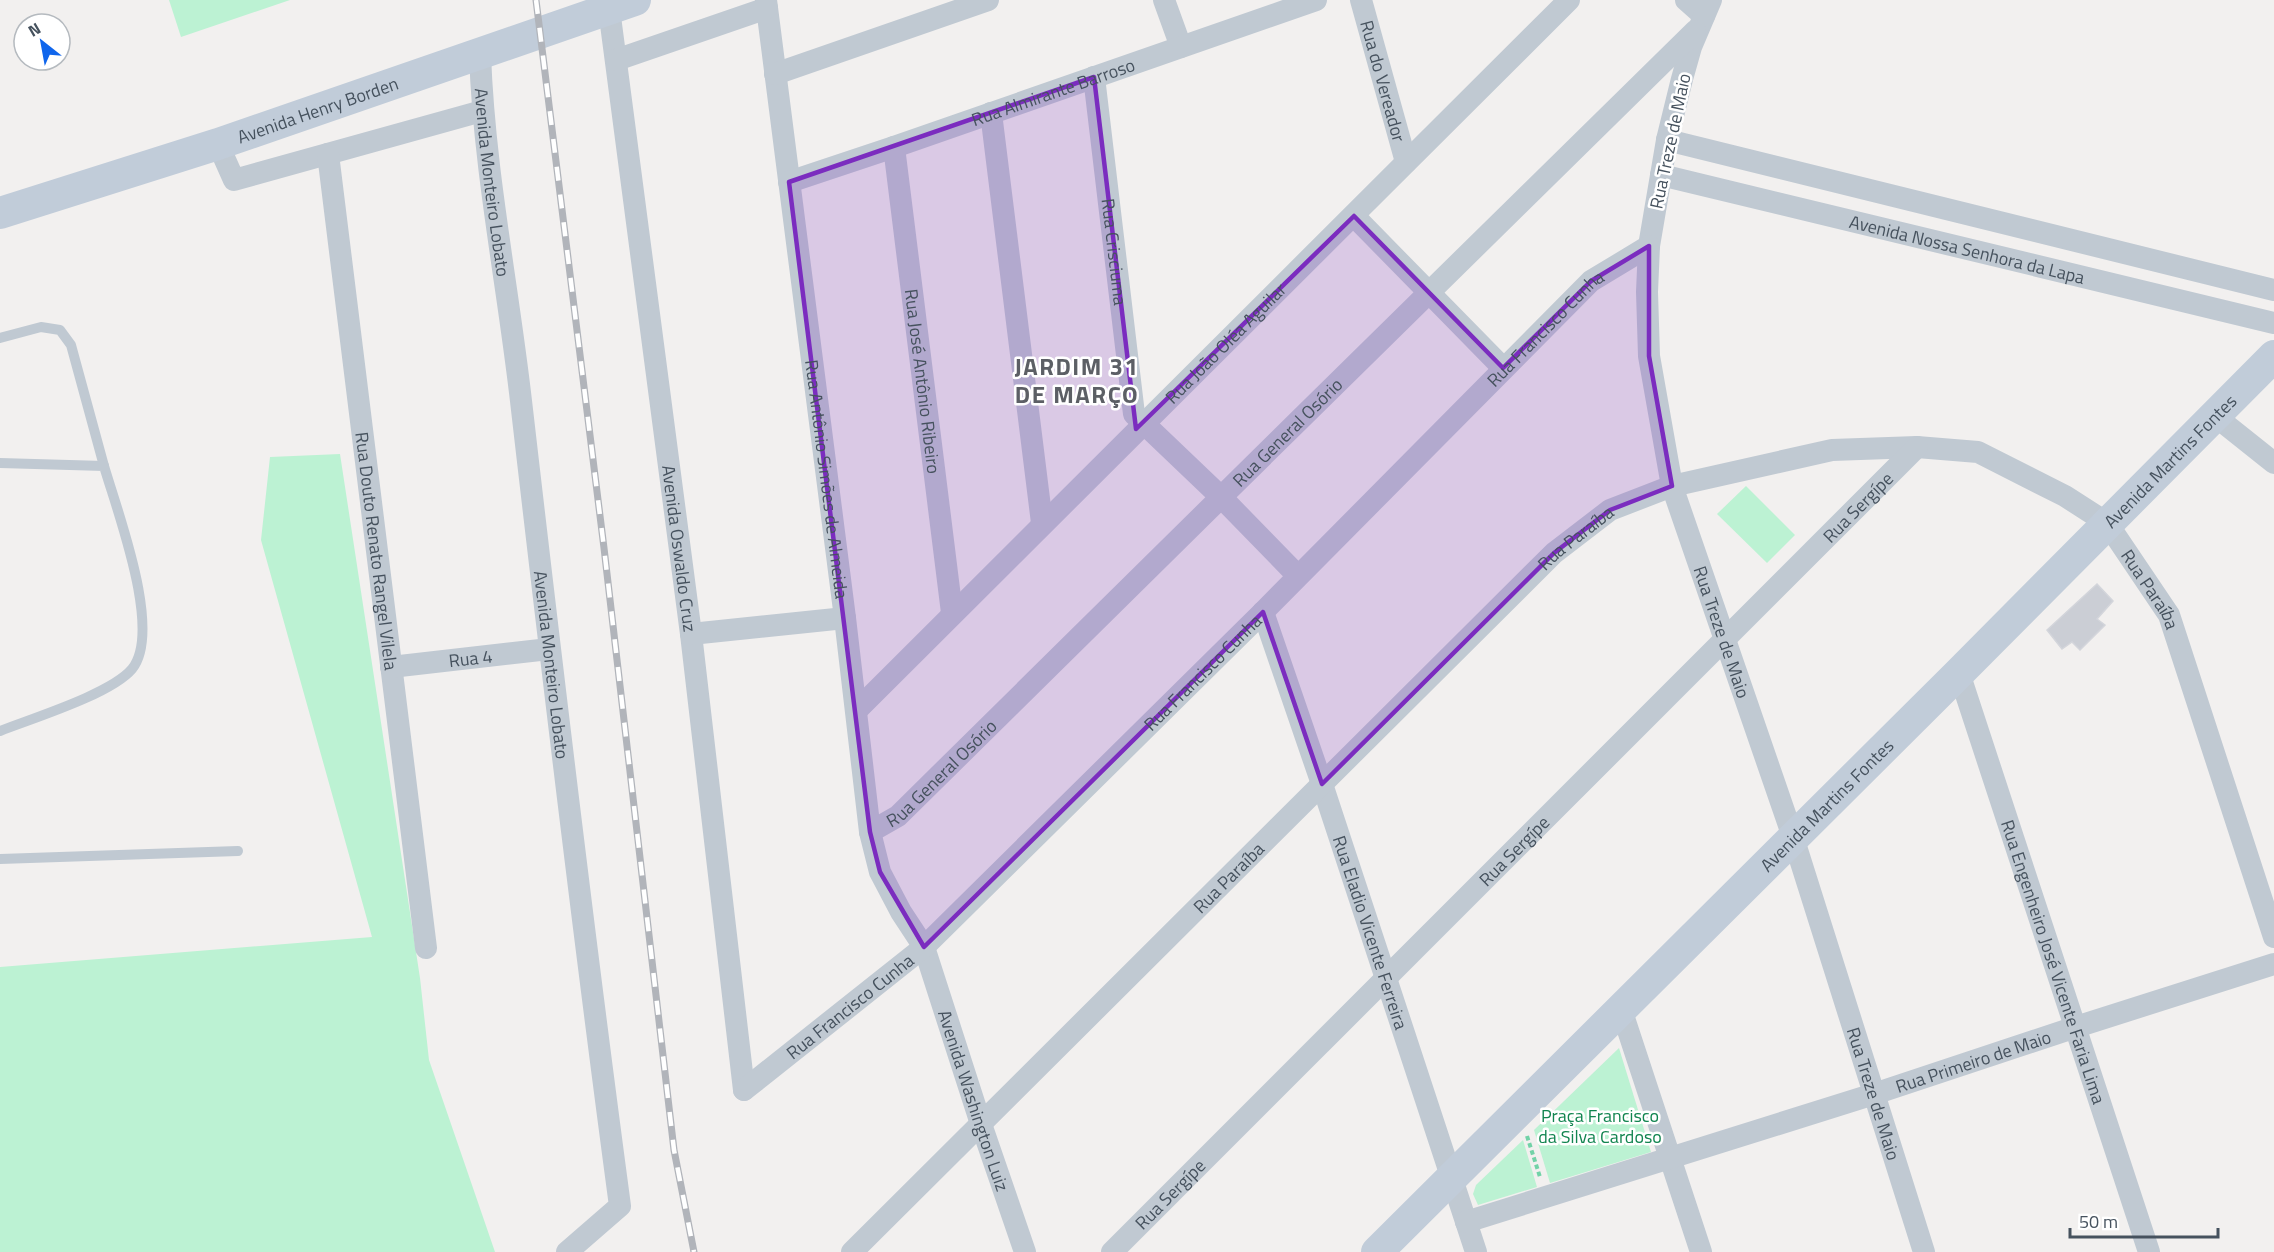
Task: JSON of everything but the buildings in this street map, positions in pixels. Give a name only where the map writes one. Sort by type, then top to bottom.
[{"type":"street","points":[[775,74],[988,0]]},
{"type":"street","points":[[1164,0],[1181,47]]},
{"type":"street","name":"Rua Almirante Barroso","points":[[789,182],[1316,0]]},
{"type":"street","name":"Rua do Vereador","points":[[1361,0],[1406,162]]},
{"type":"street","name":"Rua João Oléa Aguilar","points":[[856,710],[1569,0]]},
{"type":"street","points":[[1686,0],[1705,14]]},
{"type":"street","points":[[616,60],[766,4]]},
{"type":"street","name":"Rua Antônio Simões de Almeida","points":[[766,4],[845,618],[870,832],[880,872],[901,912],[924,947]]},
{"type":"street","name":"Avenida Oswaldo Cruz","points":[[622,5],[616,60],[691,634],[744,1090]]},
{"type":"street","name":"Avenida Henry Borden","points":[[0,213],[218,144],[480,54],[540,31],[622,5]]},
{"type":"street","name":"Rua Treze de Maio","points":[[1705,14],[1682,79],[1667,140],[1649,246],[1647,292],[1650,356],[1672,486],[1792,837],[1924,1252]]},
{"type":"street","name":"Rua General Osório","points":[[870,832],[898,816],[1222,498],[1705,14]]},
{"type":"street","name":"Avenida Monteiro Lobato","points":[[480,54],[482,111],[515,344],[585,946],[620,1206],[567,1252]]},
{"type":"street","name":"Rua Crisciuma","points":[[1094,76],[1134,414],[1144,422]]},
{"type":"street","points":[[218,144],[234,180],[482,111]]},
{"type":"street","points":[[991,113],[1042,523]]},
{"type":"street","name":"Avenida Nossa Senhora da Lapa","points":[[1667,140],[2274,290]]},
{"type":"street","name":"Rua José Antônio Ribeiro","points":[[894,147],[952,613]]},
{"type":"street","name":"Rua Douto Renato Rangel Vilela","points":[[328,154],[426,948]]},
{"type":"street","name":"Avenida Nossa Senhora da Lapa","points":[[1661,175],[2274,323]]},
{"type":"street","points":[[1354,216],[1503,368]]},
{"type":"street","name":"Rua Francisco Cunha","points":[[744,1090],[924,947],[1263,612],[1297,575],[1591,281],[1649,246]]},
{"type":"street","name":"Avenida Martins Fontes","points":[[1377,1252],[2274,356]]},
{"type":"street","points":[[2215,416],[2274,463]]},
{"type":"street","points":[[1144,422],[1297,575]]},
{"type":"street","name":"Rua Paraíba","points":[[852,1252],[1554,553],[1610,510],[1672,486],[1832,450],[1917,447],[1978,452],[2065,496],[2107,523],[2169,615],[2274,937]]},
{"type":"street","name":"Rua Sergípe","points":[[1112,1252],[1917,447]]},
{"type":"street","name":"Rua Eladio Vicente Ferreira","points":[[1263,612],[1476,1252]]},
{"type":"street","points":[[691,634],[845,618]]},
{"type":"street","name":"Rua 4","points":[[390,667],[549,649]]},
{"type":"street","name":"Rua Engenheiro José Vicente Faria Lima","points":[[1959,673],[2149,1252]]},
{"type":"street","name":"Avenida Washington Luiz","points":[[924,947],[1025,1252]]},
{"type":"street","name":"Rua Primeiro de Maio","points":[[1466,1222],[1874,1094],[2274,964]]},
{"type":"street","points":[[1621,1009],[1701,1252]]},
{"type":"lane","points":[[0,338],[41,327],[60,330],[71,345],[141,595],[143,643],[132,669],[106,689],[0,731]]},
{"type":"lane","points":[[0,464],[104,466]]},
{"type":"lane","points":[[0,859],[238,851]]},
{"type":"path","points":[[1519,1110],[1546,1196]]},
{"type":"highlighted area","points":[[1094,77],[1136,429],[1354,216],[1503,368],[1591,281],[1649,246],[1649,356],[1672,486],[1610,510],[1554,553],[1322,784],[1263,612],[924,947],[880,872],[870,832],[789,182]]},
{"type":"green space","points":[[169,0],[290,0],[181,37]]},
{"type":"green space","points":[[340,454],[420,978],[429,1060],[495,1252],[0,1252],[0,967],[372,937],[261,540],[270,457]]},
{"type":"green space","points":[[1746,486],[1795,535],[1767,563],[1717,514]]},
{"type":"green space","name":"Praça Francisco da Silva Cardoso","points":[[1619,1048],[1651,1152],[1550,1183],[1534,1130]]},
{"type":"green space","name":"Praça Francisco da Silva Cardoso","points":[[1523,1140],[1537,1187],[1478,1205],[1473,1194],[1476,1185]]},
{"type":"railway","points":[[536,0],[604,548],[674,1150],[694,1252]]},
{"type":"district","name":"JARDIM 31 DE MARÇO","points":[[1077,380]]}]
